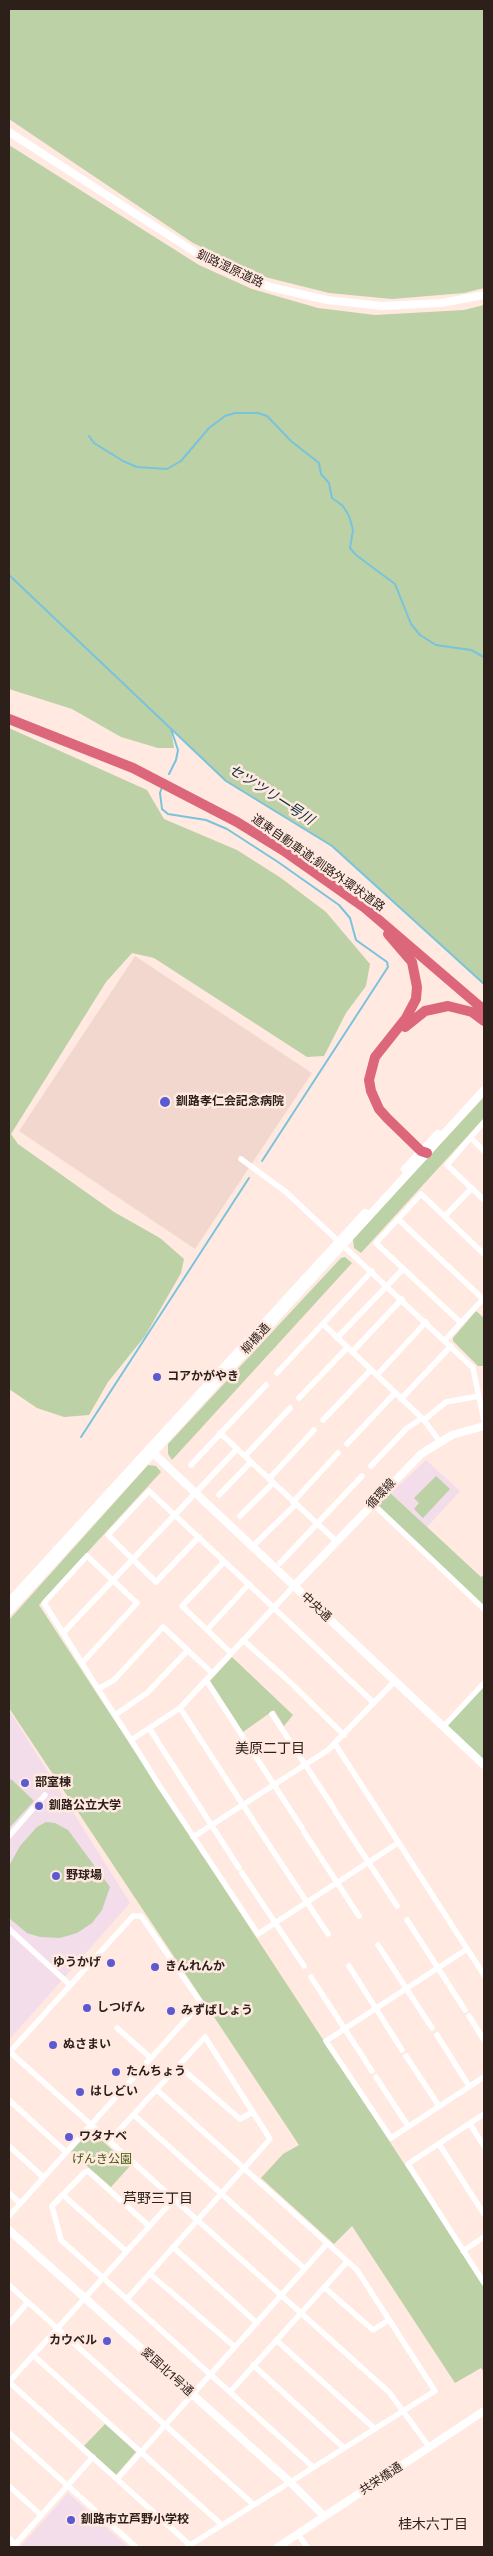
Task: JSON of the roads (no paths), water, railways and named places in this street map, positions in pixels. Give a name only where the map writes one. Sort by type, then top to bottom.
[{"type":"highway","name":"道東自動車道;釧路外環状道路","points":[[9,713],[82,740],[144,768],[239,816],[288,846],[369,903],[484,1003]]},
{"type":"highway","name":"道東自動車道;釧路外環状道路","points":[[9,719],[79,745],[184,793],[236,822],[335,886],[402,938],[484,1010]]},
{"type":"highway","points":[[335,886],[394,939],[412,962],[416,981],[416,999],[406,1018],[381,1047],[371,1067],[369,1080],[371,1092],[379,1109],[424,1151]]},
{"type":"highway","points":[[424,1151],[390,1114],[379,1098],[375,1080],[380,1060],[385,1050],[410,1021],[425,1011],[442,1007],[460,1008],[472,1012],[484,1021]]},
{"type":"street","name":"釧路湿原道路","points":[[9,132],[204,258],[270,288],[327,300],[382,306],[442,303],[484,295]]},
{"type":"street","name":"柳橋通","points":[[9,1602],[151,1451],[484,1084]]},
{"type":"street","name":"柳橋通","points":[[424,1151],[484,1090]]},
{"type":"street","points":[[484,1122],[447,1165],[484,1200]]},
{"type":"street","points":[[471,1138],[484,1151]]},
{"type":"street","points":[[241,1159],[286,1192],[402,1299],[473,1368],[484,1421]]},
{"type":"street","points":[[445,1216],[472,1188]]},
{"type":"street","points":[[461,1323],[376,1244],[421,1194],[484,1254]]},
{"type":"street","points":[[398,1219],[484,1299],[445,1340]]},
{"type":"street","points":[[337,1338],[403,1269]]},
{"type":"street","points":[[276,1373],[372,1272]]},
{"type":"street","points":[[352,1352],[402,1299]]},
{"type":"street","points":[[376,1376],[426,1322]]},
{"type":"street","points":[[323,1324],[423,1419],[440,1442]]},
{"type":"street","points":[[401,1398],[451,1346]]},
{"type":"street","points":[[299,1398],[347,1348]]},
{"type":"street","points":[[323,1420],[371,1370]]},
{"type":"street","points":[[191,1465],[266,1385]]},
{"type":"street","points":[[347,1444],[395,1393]]},
{"type":"street","points":[[372,1466],[406,1429],[446,1402],[479,1396]]},
{"type":"street","points":[[245,1456],[290,1408]]},
{"type":"street","name":"循環線","points":[[294,1586],[421,1454],[440,1442],[484,1426]]},
{"type":"street","points":[[240,1516],[314,1430]]},
{"type":"street","points":[[220,1433],[336,1542]]},
{"type":"street","points":[[63,1633],[237,1449]]},
{"type":"street","name":"柳橋通","points":[[9,1612],[151,1451]]},
{"type":"street","name":"中央通","points":[[151,1451],[484,1765]]},
{"type":"street","points":[[252,1547],[295,1503],[338,1453]]},
{"type":"street","points":[[219,1496],[251,1462]]},
{"type":"street","points":[[280,1563],[362,1476]]},
{"type":"street","points":[[199,1537],[156,1582],[108,1535],[149,1491],[199,1537],[224,1562],[249,1584],[374,1703]]},
{"type":"street","points":[[372,1503],[484,1609]]},
{"type":"street","points":[[82,1663],[137,1603],[87,1556],[44,1603],[98,1689],[193,1837],[258,1934],[398,1843]]},
{"type":"street","points":[[224,1562],[182,1606],[231,1653]]},
{"type":"street","points":[[206,1630],[249,1584]]},
{"type":"street","points":[[131,1740],[180,1708],[294,1586]]},
{"type":"street","points":[[98,1689],[114,1680],[163,1627],[212,1673]]},
{"type":"street","points":[[243,1640],[344,1735]]},
{"type":"street","points":[[115,1715],[147,1693],[188,1650]]},
{"type":"street","points":[[206,1680],[359,1916]]},
{"type":"street","points":[[193,1837],[306,1765],[335,1744],[395,1681]]},
{"type":"street","points":[[443,1727],[484,1683]]},
{"type":"street","points":[[180,1708],[328,1934]]},
{"type":"street","points":[[272,1714],[397,1906]]},
{"type":"street","points":[[149,1728],[304,1966]]},
{"type":"street","points":[[335,1744],[484,1974]]},
{"type":"street","points":[[9,1836],[45,1795]]},
{"type":"street","points":[[9,2216],[43,2177],[91,2125],[151,2058],[202,2004],[141,1916],[133,1916],[9,2052],[91,2125],[174,2199],[300,2313],[390,2392],[405,2410],[430,2448]]},
{"type":"street","points":[[408,1920],[484,2040]]},
{"type":"street","points":[[9,1929],[70,1985]]},
{"type":"street","points":[[378,1944],[432,2028]]},
{"type":"street","points":[[468,1950],[326,2041],[390,2138],[484,2077]]},
{"type":"street","points":[[349,1966],[439,2106]]},
{"type":"street","points":[[311,1977],[408,2126]]},
{"type":"street","points":[[117,2028],[151,2058]]},
{"type":"street","points":[[437,2035],[469,2086]]},
{"type":"street","points":[[110,2142],[205,2037],[270,2139],[127,2299]]},
{"type":"street","points":[[179,2066],[240,2119],[253,2112]]},
{"type":"street","points":[[157,2090],[326,2245],[357,2270],[435,2391],[312,2466],[189,2546],[9,2382],[174,2199]]},
{"type":"street","points":[[9,2100],[66,2152]]},
{"type":"street","points":[[483,2279],[408,2164],[484,2114]]},
{"type":"street","points":[[134,2115],[305,2270]]},
{"type":"street","points":[[470,2124],[484,2146]]},
{"type":"street","points":[[438,2144],[484,2214]]},
{"type":"street","points":[[9,2146],[43,2177]]},
{"type":"street","points":[[149,2226],[88,2171],[52,2206],[61,2240],[312,2466]]},
{"type":"street","points":[[9,2193],[20,2203]]},
{"type":"street","points":[[63,2195],[126,2251]]},
{"type":"street","name":"愛国北1号通","points":[[9,2230],[289,2481],[324,2516]]},
{"type":"street","points":[[463,2251],[484,2237]]},
{"type":"street","points":[[117,2479],[326,2245]]},
{"type":"street","points":[[173,2247],[257,2323]]},
{"type":"street","points":[[230,2392],[346,2262]]},
{"type":"street","points":[[150,2274],[235,2347]]},
{"type":"street","points":[[9,2285],[254,2505]]},
{"type":"street","points":[[324,2287],[373,2330],[389,2320]]},
{"type":"street","points":[[9,2324],[28,2302]]},
{"type":"street","points":[[276,2340],[374,2429]]},
{"type":"street","points":[[33,2355],[222,2525]]},
{"type":"street","points":[[253,2365],[344,2448]]},
{"type":"street","name":"共栄橋通","points":[[278,2547],[484,2411]]},
{"type":"street","points":[[9,2433],[136,2547]]},
{"type":"street","points":[[9,2538],[14,2546],[93,2458]]},
{"type":"street","points":[[9,2486],[41,2515]]},
{"type":"street","points":[[298,2534],[307,2547]]},
{"type":"waterway","points":[[89,436],[94,443],[123,461],[137,467],[167,469],[181,461],[209,428],[225,416],[235,413],[258,413],[267,416],[291,441],[319,463],[321,474],[329,483],[332,498],[343,506],[349,516],[353,530],[350,548],[356,555],[395,584],[411,624],[420,635],[436,645],[471,650],[484,657]]},
{"type":"waterway","name":"セツツリ一号川","points":[[9,575],[226,781],[332,846],[484,984]]},
{"type":"waterway","points":[[169,774],[176,760],[178,750],[171,729]]},
{"type":"waterway","points":[[162,787],[160,793],[162,809],[168,814],[206,820],[227,829],[278,862],[339,905],[350,918],[356,940],[387,962],[388,967],[262,1161]]},
{"type":"waterway","points":[[81,1437],[249,1178]]},
{"type":"place","name":"釧路孝仁会記念病院","points":[[165,1102]]},
{"type":"place","name":"コアかがやき","points":[[157,1377]]},
{"type":"place","name":"部室棟","points":[[25,1783]]},
{"type":"place","name":"釧路公立大学","points":[[39,1806]]},
{"type":"place","name":"野球場","points":[[56,1876]]},
{"type":"place","name":"ゆうかげ","points":[[111,1963]]},
{"type":"place","name":"きんれんか","points":[[155,1967]]},
{"type":"place","name":"しつげん","points":[[87,2008]]},
{"type":"place","name":"みずばしょう","points":[[171,2011]]},
{"type":"place","name":"ぬさまい","points":[[53,2045]]},
{"type":"place","name":"たんちょう","points":[[116,2072]]},
{"type":"place","name":"はしどい","points":[[80,2092]]},
{"type":"place","name":"ワタナベ","points":[[69,2137]]},
{"type":"place","name":"カウベル","points":[[107,2341]]},
{"type":"place","name":"釧路市立芦野小学校","points":[[71,2520]]},
{"type":"district","name":"美原二丁目","points":[[270,1749]]},
{"type":"district","name":"芦野三丁目","points":[[158,2199]]},
{"type":"district","name":"桂木六丁目","points":[[433,2525]]},
{"type":"park label","name":"げんき公園","points":[[102,2160]]}]
